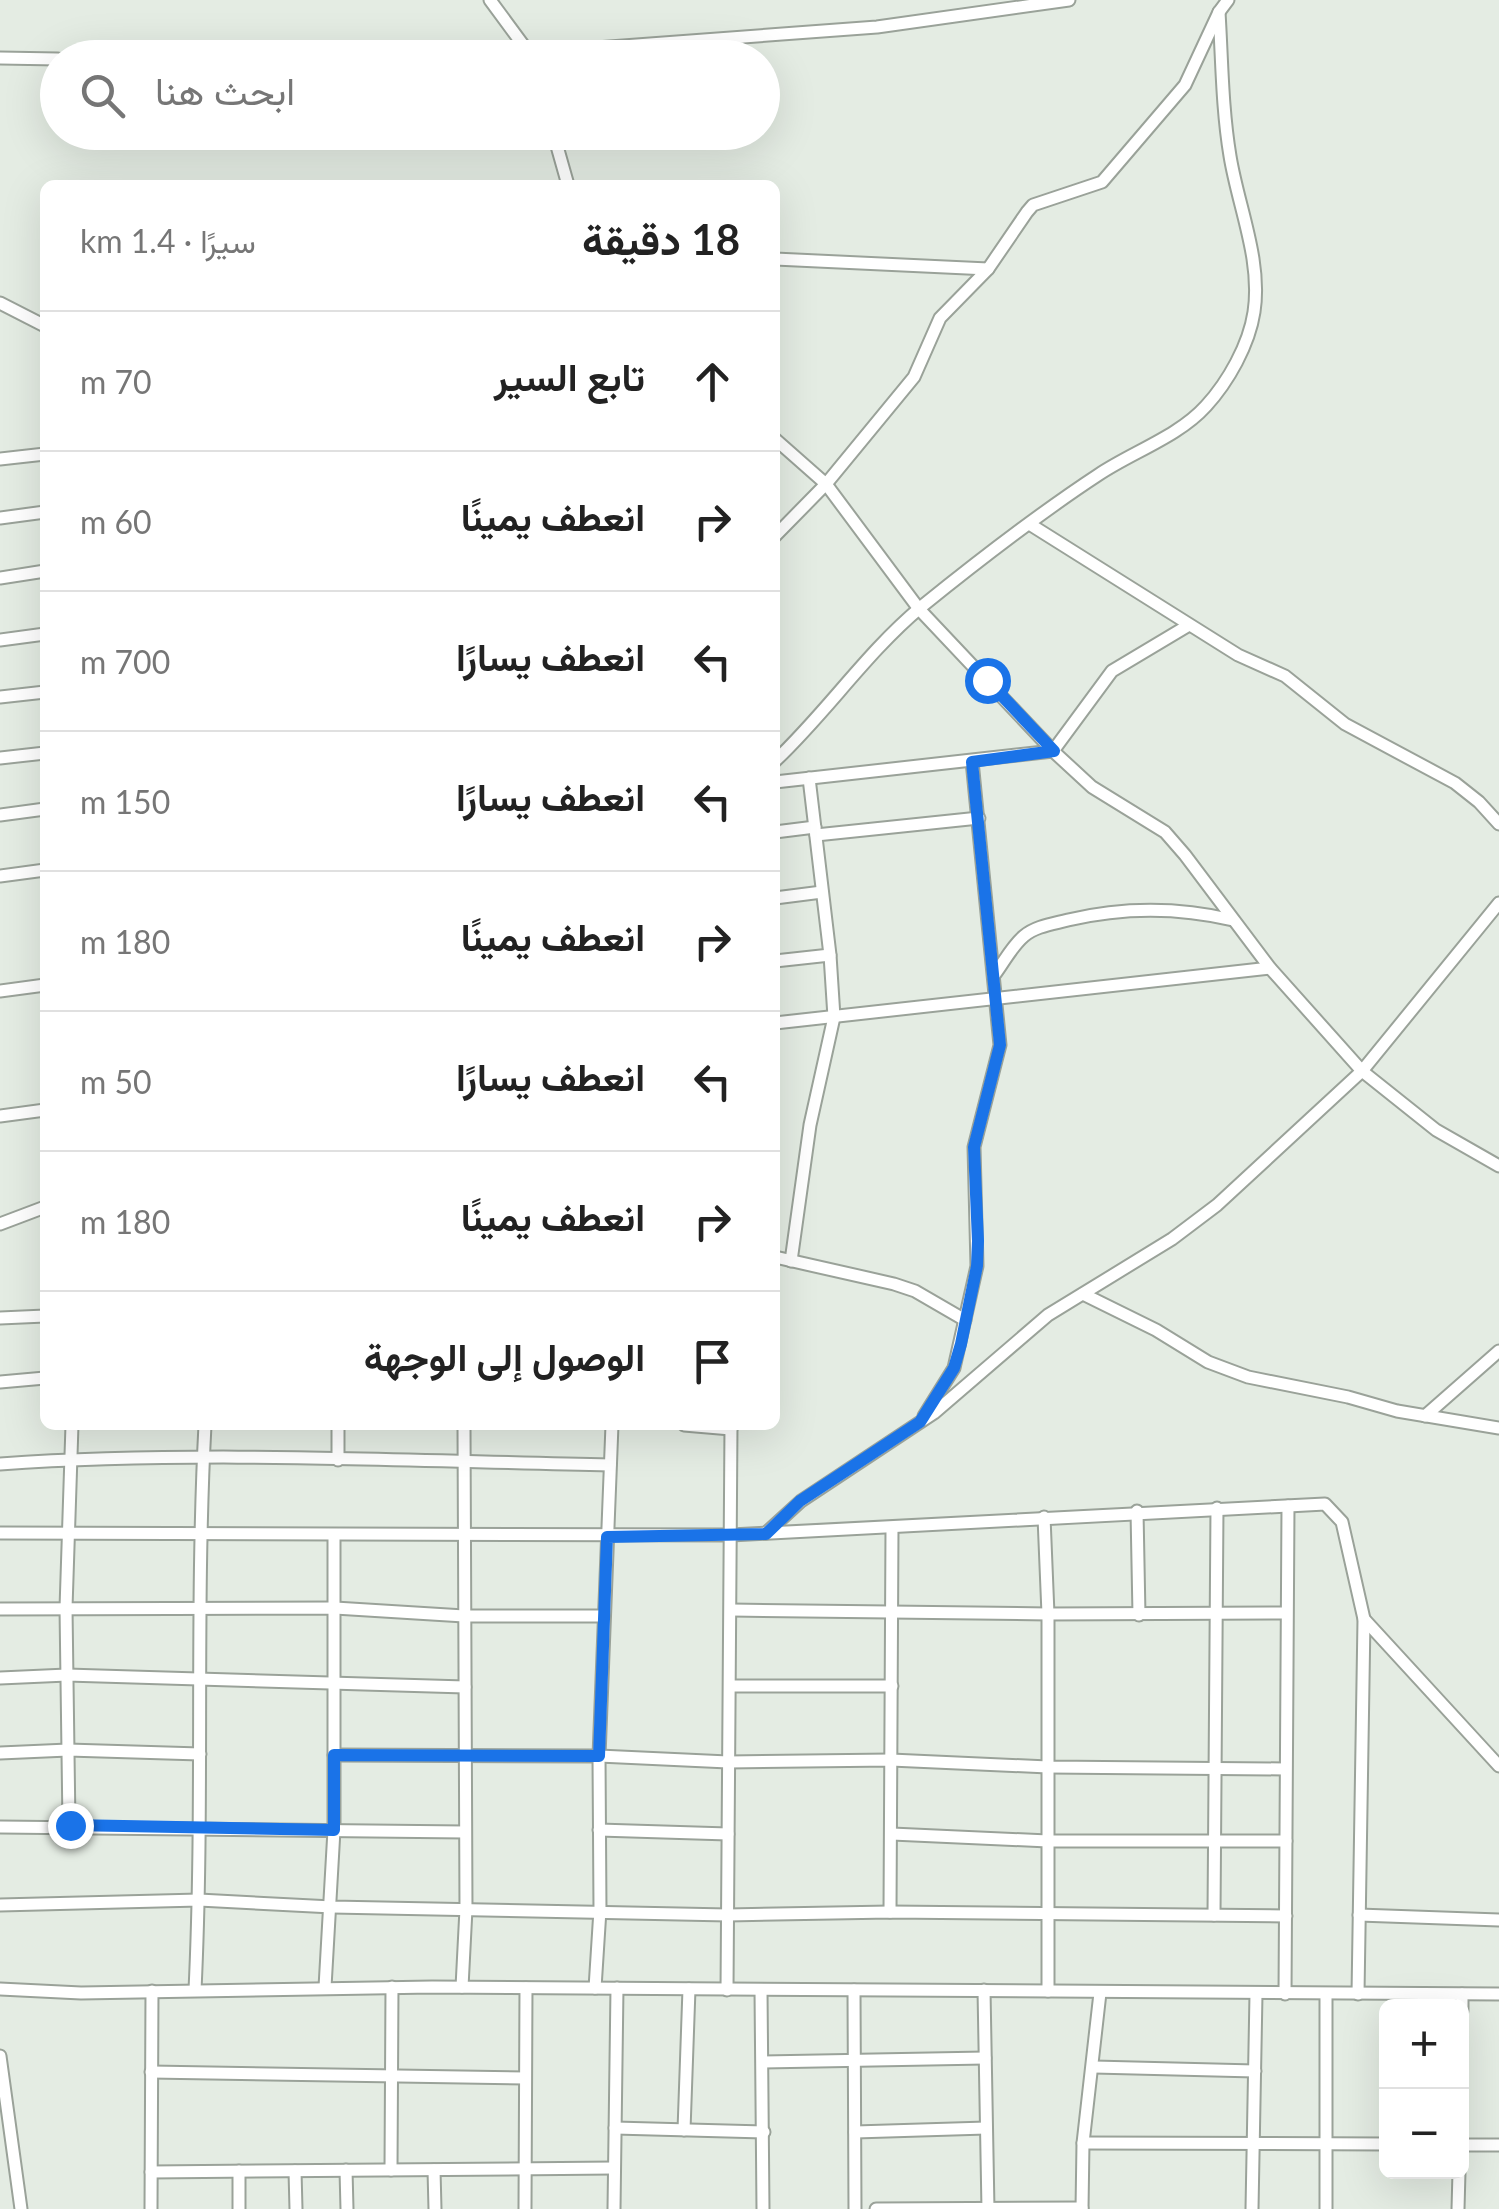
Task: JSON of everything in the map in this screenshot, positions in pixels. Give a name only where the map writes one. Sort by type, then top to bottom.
[{"type":"street","points":[[490,0],[521,40]]},
{"type":"street","points":[[717,40],[877,27],[1069,0]]},
{"type":"street","points":[[780,531],[826,484],[914,377],[940,318],[988,268],[1034,205],[1102,182],[1185,85],[1228,0]]},
{"type":"street","points":[[780,756],[852,674],[920,609],[1102,472],[1184,425],[1220,390],[1247,340],[1254,311],[1253,263],[1229,152],[1219,12]]},
{"type":"street","points":[[0,58],[40,59]]},
{"type":"street","points":[[558,150],[567,180]]},
{"type":"street","points":[[780,259],[988,268]]},
{"type":"street","points":[[0,304],[40,324]]},
{"type":"street","points":[[780,443],[826,484],[920,609],[1054,751],[1092,787],[1165,832],[1186,854],[1270,968],[1362,1072],[1436,1130],[1499,1166]]},
{"type":"street","points":[[0,459],[40,455]]},
{"type":"street","points":[[0,518],[40,513]]},
{"type":"street","points":[[1031,525],[1238,655],[1284,676],[1345,724],[1455,783],[1499,824]]},
{"type":"street","points":[[0,578],[40,572]]},
{"type":"street","points":[[780,781],[1054,751],[1112,670],[1189,625]]},
{"type":"street","points":[[0,640],[40,635]]},
{"type":"street","points":[[0,697],[40,693]]},
{"type":"street","points":[[0,758],[40,754]]},
{"type":"street","points":[[920,1422],[954,1368],[965,1320],[978,1241],[974,1147],[1000,1045],[972,762]]},
{"type":"street","points":[[791,1261],[810,1124],[834,1016],[809,778]]},
{"type":"street","points":[[0,815],[40,811]]},
{"type":"street","points":[[780,832],[979,818]]},
{"type":"street","points":[[0,876],[40,871]]},
{"type":"street","points":[[780,897],[822,892]]},
{"type":"street","points":[[766,1534],[800,1501],[920,1422],[978,1378],[1034,1326],[1172,1239],[1217,1205],[1362,1072],[1499,903]]},
{"type":"street","points":[[995,974],[1026,934],[1098,913],[1183,910],[1233,920]]},
{"type":"street","points":[[780,960],[830,955]]},
{"type":"street","points":[[780,1022],[1270,968]]},
{"type":"street","points":[[0,991],[40,986]]},
{"type":"street","points":[[0,1116],[40,1111]]},
{"type":"street","points":[[0,1224],[40,1209]]},
{"type":"street","points":[[780,1259],[894,1284],[915,1291],[965,1320]]},
{"type":"street","points":[[1083,1294],[1156,1330],[1208,1362],[1248,1377],[1499,1428]]},
{"type":"street","points":[[0,1318],[40,1316]]},
{"type":"street","points":[[1425,1416],[1499,1351]]},
{"type":"street","points":[[0,1382],[40,1378]]},
{"type":"street","points":[[70,1825],[66,1608],[72,1430]]},
{"type":"street","points":[[194,1990],[199,1900],[200,1532],[205,1430]]},
{"type":"street","points":[[338,1430],[338,1460]]},
{"type":"street","points":[[462,1988],[466,1909],[464,1430]]},
{"type":"street","points":[[596,1988],[599,1756],[612,1430]]},
{"type":"street","points":[[727,1990],[731,1430]]},
{"type":"street","points":[[0,1464],[203,1458],[610,1465]]},
{"type":"street","points":[[0,1533],[731,1535],[1326,1504],[1342,1522],[1364,1618],[1358,1994]]},
{"type":"street","points":[[1285,1994],[1288,1506]]},
{"type":"street","points":[[1214,1915],[1217,1508]]},
{"type":"street","points":[[1137,1511],[1138,1614]]},
{"type":"street","points":[[1044,1517],[1048,1614],[1048,1991]]},
{"type":"street","points":[[890,1912],[892,1528]]},
{"type":"street","points":[[325,1988],[334,1830],[334,1535]]},
{"type":"street","points":[[0,1609],[200,1606],[334,1608],[464,1616],[604,1616]]},
{"type":"street","points":[[731,1610],[1286,1614]]},
{"type":"street","points":[[1364,1618],[1499,1766]]},
{"type":"street","points":[[0,1678],[67,1675],[466,1687]]},
{"type":"street","points":[[730,1686],[892,1686]]},
{"type":"street","points":[[0,1753],[68,1750],[200,1754]]},
{"type":"street","points":[[334,1755],[599,1756],[728,1762],[891,1760],[1285,1769]]},
{"type":"street","points":[[0,1827],[464,1832]]},
{"type":"street","points":[[599,1830],[728,1834]]},
{"type":"street","points":[[892,1834],[1048,1841],[1286,1841]]},
{"type":"street","points":[[0,1905],[199,1900],[332,1907],[728,1915],[890,1912],[1286,1916]]},
{"type":"street","points":[[1359,1915],[1499,1920]]},
{"type":"street","points":[[391,2170],[392,1987]]},
{"type":"street","points":[[0,1990],[392,1987],[1499,1994]]},
{"type":"street","points":[[525,2209],[526,1988]]},
{"type":"street","points":[[614,2209],[618,1988]]},
{"type":"street","points":[[684,2130],[689,1989]]},
{"type":"street","points":[[761,1990],[763,2209]]},
{"type":"street","points":[[854,1990],[855,2209]]},
{"type":"street","points":[[984,1990],[988,2207]]},
{"type":"street","points":[[151,2209],[152,1991]]},
{"type":"street","points":[[876,2209],[1082,2208],[1083,2143],[1100,1993]]},
{"type":"street","points":[[1252,2209],[1256,1994]]},
{"type":"street","points":[[1326,1994],[1326,2209]]},
{"type":"street","points":[[1462,1994],[1462,1999]]},
{"type":"street","points":[[0,2056],[4,2111],[21,2209]]},
{"type":"street","points":[[763,2062],[986,2058]]},
{"type":"street","points":[[1094,2067],[1255,2070]]},
{"type":"street","points":[[151,2072],[525,2078]]},
{"type":"street","points":[[615,2128],[764,2132]]},
{"type":"street","points":[[854,2132],[986,2128]]},
{"type":"street","points":[[1083,2143],[1379,2144]]},
{"type":"street","points":[[1469,2145],[1499,2145]]},
{"type":"street","points":[[151,2172],[614,2168]]},
{"type":"street","points":[[346,2170],[347,2209]]},
{"type":"street","points":[[434,2170],[435,2209]]},
{"type":"street","points":[[296,2171],[296,2209]]},
{"type":"street","points":[[239,2172],[240,2209]]},
{"type":"street","points":[[1458,2209],[1459,2179]]},
{"type":"route","points":[[70,1825],[334,1830],[334,1755],[599,1756],[607,1537],[766,1534],[800,1501],[920,1422],[954,1368],[961,1344],[977,1266],[974,1147],[1000,1045],[972,762],[1054,751],[987,680]]}]
